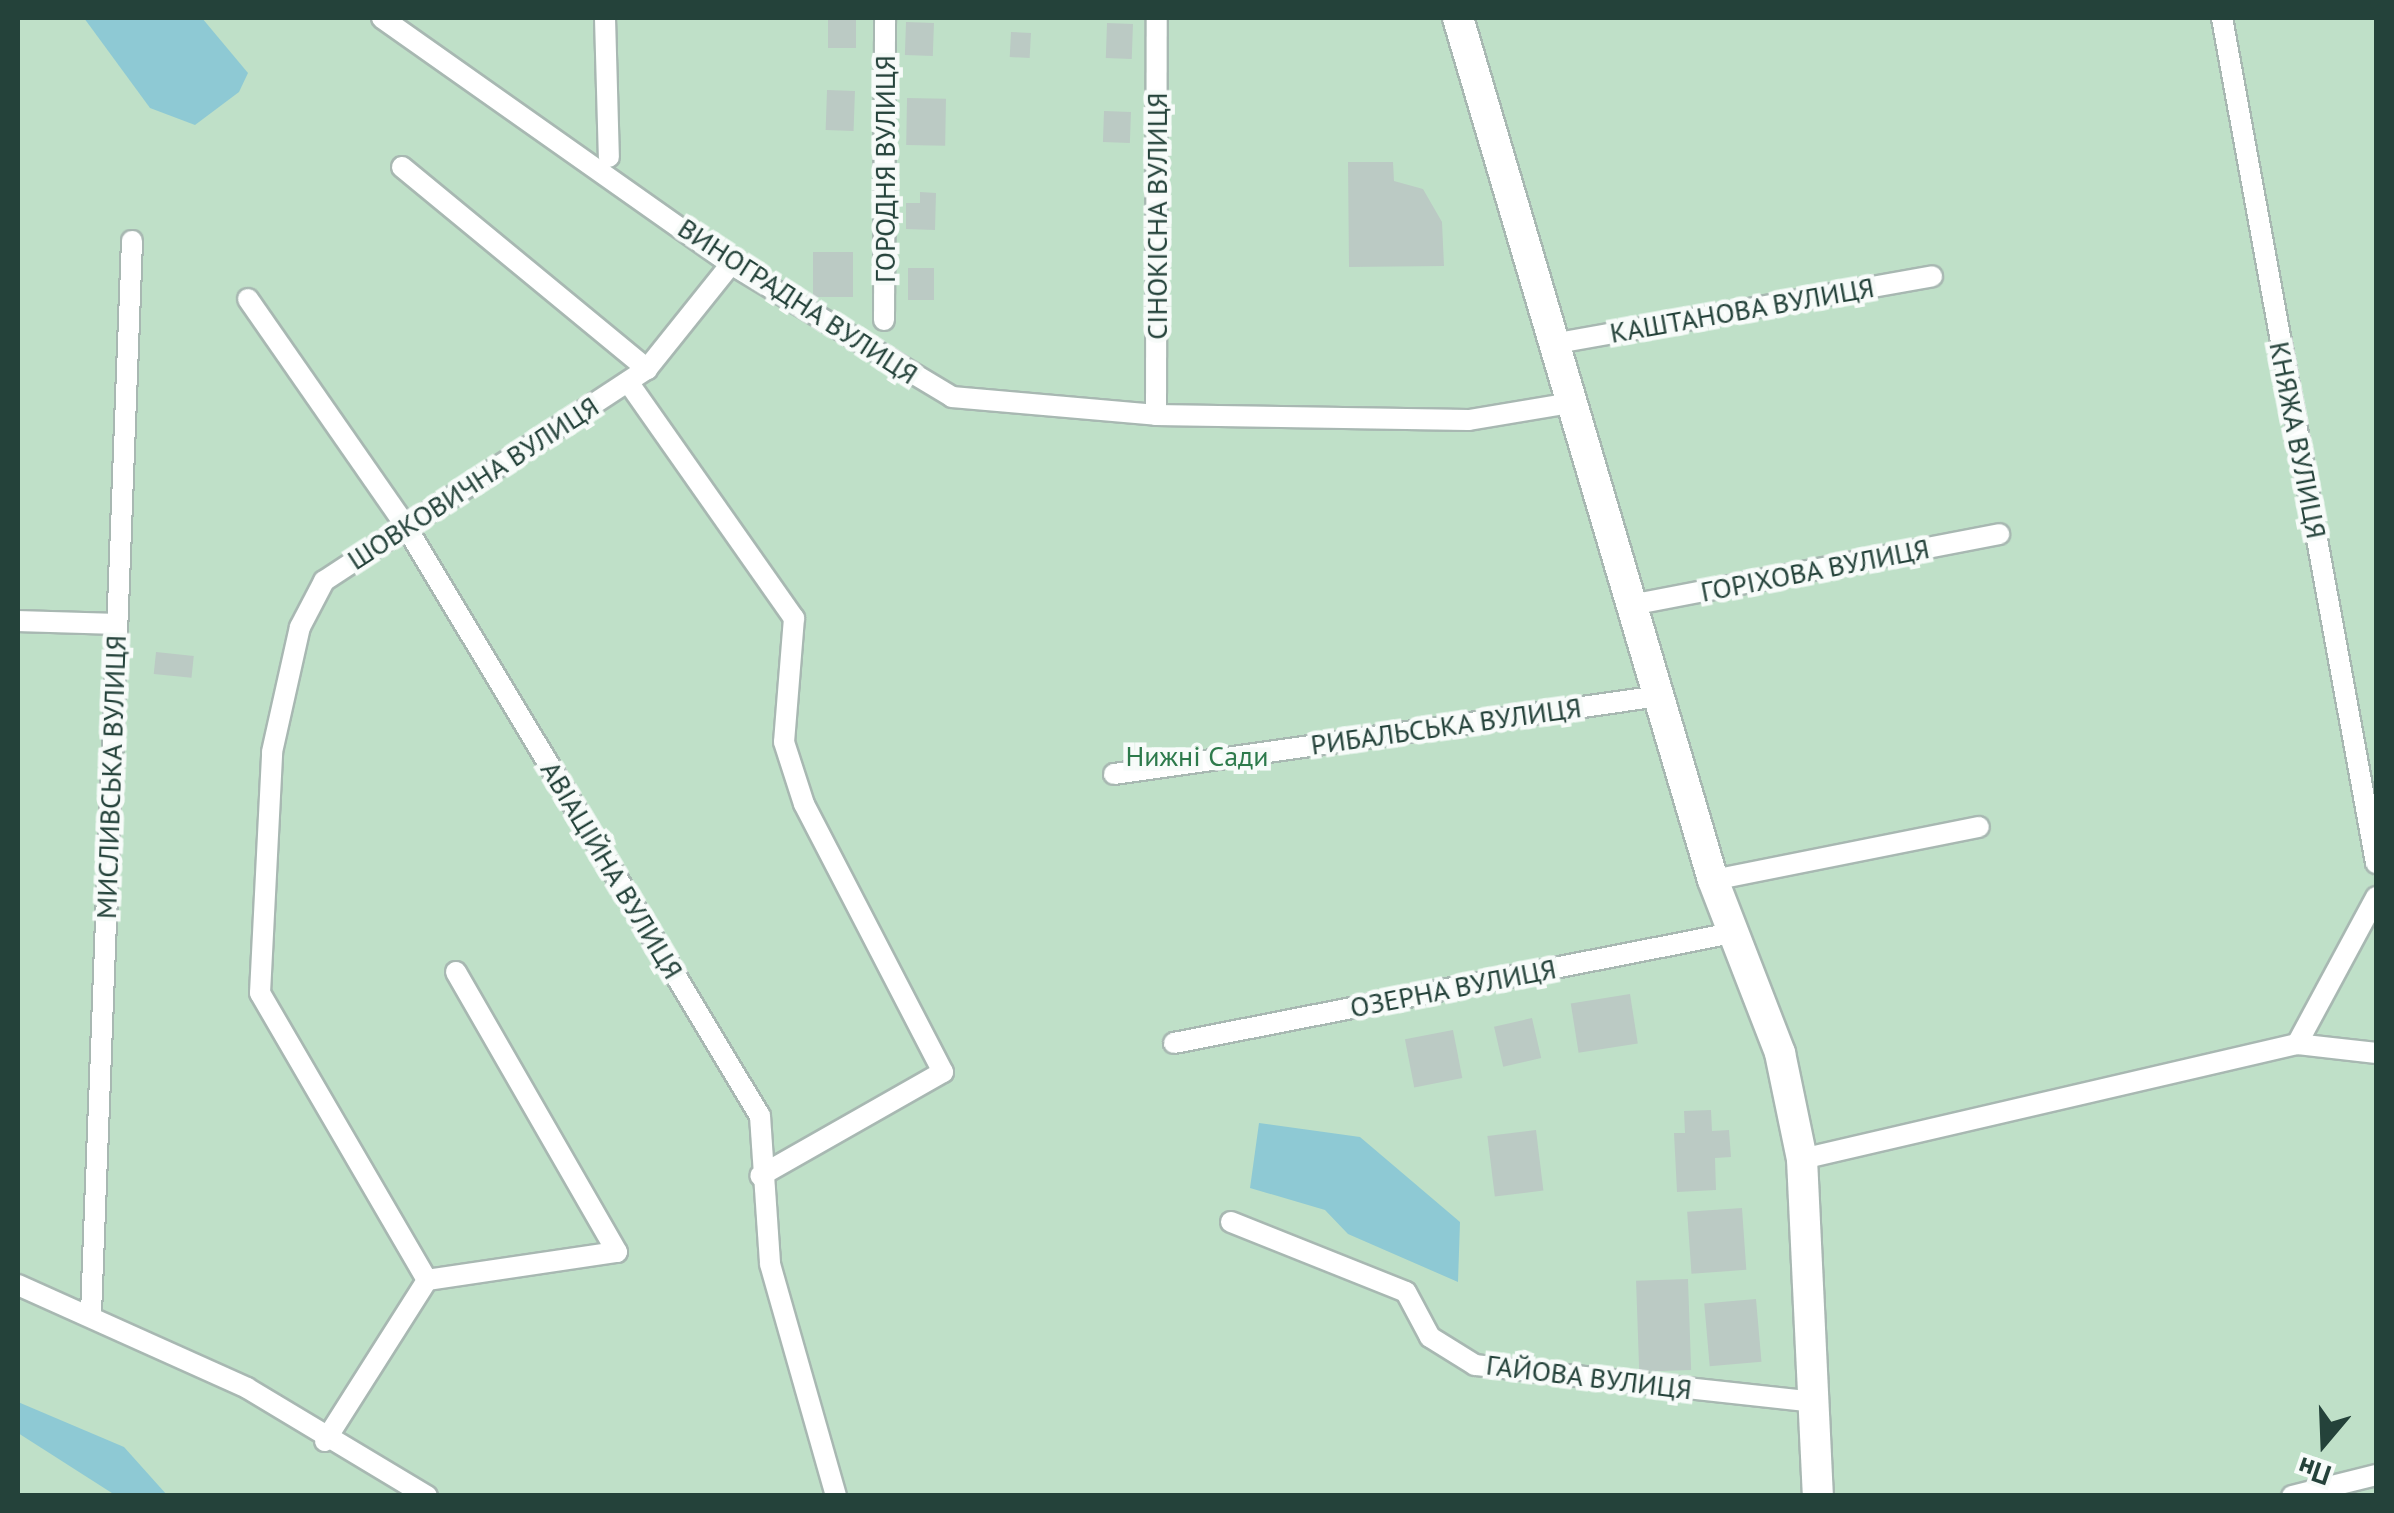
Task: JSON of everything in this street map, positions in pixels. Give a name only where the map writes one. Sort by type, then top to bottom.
[{"type":"street","name":"ВИНОГРАДНА ВУЛИЦЯ","points":[[382,18],[731,264],[952,398],[1156,416],[1469,420],[1571,403]]},
{"type":"street","points":[[606,18],[609,157]]},
{"type":"street","name":"ГОРОДНЯ ВУЛИЦЯ","points":[[884,320],[885,18]]},
{"type":"street","name":"СІНОКІСНА ВУЛИЦЯ","points":[[1156,416],[1157,18]]},
{"type":"street","points":[[1458,18],[1714,880],[1780,1052],[1802,1159],[1817,1402],[1818,1496]]},
{"type":"street","name":"КНЯЖА ВУЛИЦЯ","points":[[2222,18],[2376,863]]},
{"type":"street","points":[[402,167],[647,369]]},
{"type":"street","name":"МИСЛИВСЬКА ВУЛИЦЯ","points":[[92,1314],[132,241]]},
{"type":"street","name":"ШОВКОВИЧНА ВУЛИЦЯ","points":[[427,1280],[260,993],[272,752],[300,627],[324,580],[647,369],[731,264]]},
{"type":"street","name":"КАШТАНОВА ВУЛИЦЯ","points":[[1552,344],[1932,276]]},
{"type":"street","name":"АВІАЦІЙНА ВУЛИЦЯ","points":[[248,299],[405,525],[760,1116],[760,1176],[770,1264],[836,1496]]},
{"type":"street","points":[[628,382],[794,618],[784,742],[804,804],[943,1072],[760,1176]]},
{"type":"street","name":"ГОРІХОВА ВУЛИЦЯ","points":[[1631,605],[1999,534]]},
{"type":"street","points":[[18,622],[117,624]]},
{"type":"street","name":"РИБАЛЬСЬКА ВУЛИЦЯ","points":[[1114,774],[1659,696]]},
{"type":"street","points":[[1714,880],[1980,827]]},
{"type":"street","points":[[2296,1044],[2376,897]]},
{"type":"street","name":"ОЗЕРНА ВУЛИЦЯ","points":[[1174,1044],[1732,934]]},
{"type":"street","points":[[325,1441],[427,1280],[617,1252],[456,972]]},
{"type":"street","points":[[1802,1159],[2296,1044],[2376,1053]]},
{"type":"street","name":"ГАЙОВА ВУЛИЦЯ","points":[[1230,1222],[1406,1292],[1430,1337],[1475,1365],[1817,1402]]},
{"type":"street","points":[[18,1286],[92,1314],[247,1388],[325,1441],[427,1496]]},
{"type":"street","points":[[2292,1496],[2376,1475]]},
{"type":"green space","name":"Нижні Сади","points":[[18,18],[2376,18],[2376,1495],[18,1495]]},
{"type":"water","points":[[84,18],[202,18],[248,73],[239,92],[195,125],[150,108]]},
{"type":"water","points":[[1259,1123],[1360,1137],[1460,1222],[1458,1282],[1348,1234],[1325,1210],[1250,1188]]},
{"type":"water","points":[[18,1402],[124,1447],[167,1495],[115,1495],[18,1433]]},
{"type":"building","points":[[828,18],[856,18],[856,48],[828,48]]},
{"type":"building","points":[[906,22],[934,23],[933,56],[905,55]]},
{"type":"building","points":[[1107,23],[1133,24],[1132,59],[1106,58]]},
{"type":"building","points":[[1011,32],[1031,33],[1030,58],[1010,57]]},
{"type":"building","points":[[827,90],[855,91],[854,131],[826,130]]},
{"type":"building","points":[[907,98],[946,99],[945,146],[906,145]]},
{"type":"building","points":[[1104,111],[1131,112],[1130,143],[1103,142]]},
{"type":"building","points":[[1348,162],[1393,162],[1394,181],[1423,189],[1442,222],[1444,266],[1349,267]]},
{"type":"building","points":[[920,192],[936,193],[935,230],[906,229],[906,203],[920,203]]},
{"type":"building","points":[[813,252],[853,252],[853,297],[813,297]]},
{"type":"building","points":[[908,268],[934,268],[934,300],[908,300]]},
{"type":"building","points":[[156,652],[194,656],[191,678],[154,674]]},
{"type":"building","points":[[1630,994],[1638,1043],[1579,1053],[1571,1003]]},
{"type":"building","points":[[1532,1018],[1541,1058],[1503,1067],[1494,1027]]},
{"type":"building","points":[[1453,1030],[1462,1078],[1414,1087],[1405,1039]]},
{"type":"building","points":[[1711,1110],[1712,1131],[1729,1130],[1731,1157],[1715,1158],[1716,1190],[1677,1192],[1674,1133],[1685,1133],[1684,1111]]},
{"type":"building","points":[[1536,1130],[1543,1191],[1495,1197],[1487,1136]]},
{"type":"building","points":[[1742,1208],[1746,1270],[1691,1274],[1687,1212]]},
{"type":"building","points":[[1688,1279],[1691,1370],[1639,1372],[1636,1281]]},
{"type":"building","points":[[1756,1299],[1761,1362],[1710,1366],[1704,1304]]}]
